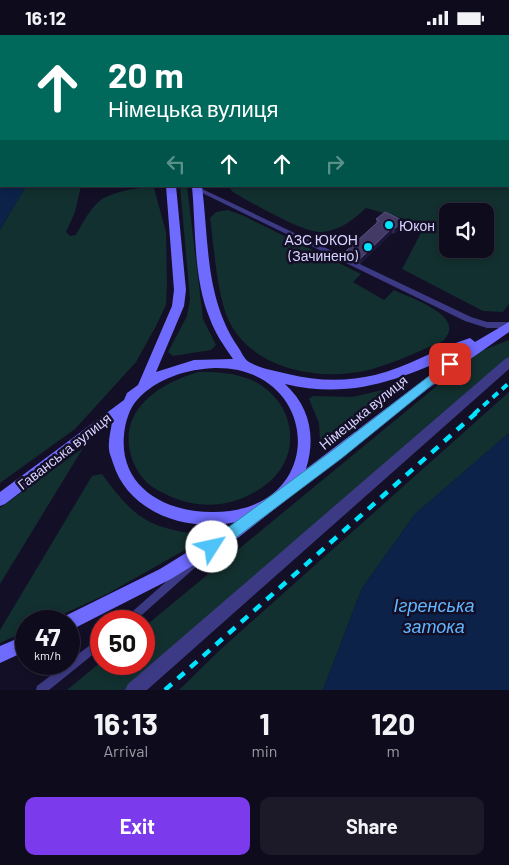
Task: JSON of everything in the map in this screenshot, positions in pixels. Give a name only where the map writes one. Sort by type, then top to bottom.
[{"type":"main road","points":[[144,387],[178,306],[180,290],[171,187]]},
{"type":"main road","points":[[198,187],[209,295],[213,313],[243,365]]},
{"type":"main road","name":"Німецька вулиця","points":[[264,373],[312,385],[338,387],[360,385],[413,369],[509,326]]},
{"type":"main road","name":"Німецька вулиця","points":[[287,490],[338,454],[428,380],[465,353],[509,326]]},
{"type":"main road","points":[[80,618],[124,596],[212,547],[269,506],[287,490],[304,450],[305,429],[299,410],[288,393],[264,373],[243,365],[207,363],[184,367],[162,375],[144,387],[128,402],[118,421],[114,441],[116,461],[125,481],[140,498],[162,510],[196,519],[213,519],[269,506]]},
{"type":"main road","name":"Гаванська вулиця","points":[[0,500],[128,402]]},
{"type":"main road","points":[[0,655],[15,648]]},
{"type":"street","points":[[134,690],[509,361]]},
{"type":"lane","points":[[198,187],[468,319],[487,325],[509,326]]},
{"type":"lane","points":[[140,610],[212,547]]},
{"type":"lane","points":[[41,690],[90,651]]},
{"type":"green space","points":[[25,187],[81,187],[75,212],[66,232],[70,236],[76,235],[90,212],[101,200],[127,190],[154,188],[166,232],[167,284],[166,305],[136,362],[75,429],[0,483],[0,230]]},
{"type":"green space","points":[[180,187],[187,187],[203,319],[216,345],[211,350],[173,356],[168,352],[187,316],[190,299]]},
{"type":"green space","points":[[229,187],[509,187],[509,304],[503,312],[483,311],[402,269],[422,231],[405,219],[366,208],[341,227],[322,232],[303,228],[264,210],[233,192]]},
{"type":"green space","points":[[228,210],[244,216],[361,274],[353,282],[384,300],[394,290],[435,309],[448,324],[449,332],[443,341],[394,362],[364,371],[345,374],[306,372],[268,360],[238,336],[224,309],[210,218],[216,212]]},
{"type":"green space","points":[[509,340],[509,357],[155,666],[155,618],[478,352]]},
{"type":"green space","points":[[198,372],[232,374],[255,382],[276,398],[288,420],[290,446],[280,470],[261,489],[223,504],[191,503],[164,494],[144,479],[132,459],[129,442],[130,427],[135,414],[144,402],[155,392],[169,384]]},
{"type":"green space","points":[[396,387],[399,390],[329,446],[320,442],[319,423],[309,399],[313,396],[352,397]]},
{"type":"green space","points":[[509,392],[509,433],[415,514],[362,588],[323,690],[179,690],[221,649]]},
{"type":"green space","points":[[83,448],[0,584],[0,508]]},
{"type":"green space","points":[[102,474],[124,502],[144,519],[169,529],[204,535],[206,538],[107,594],[72,610],[15,610],[15,636],[0,643],[0,630],[92,476]]},
{"type":"green space","points":[[90,671],[90,675],[144,675],[127,690],[67,690]]},
{"type":"water","points":[[0,187],[25,187],[0,230]]},
{"type":"water","name":"Ігренська затока","points":[[509,433],[509,690],[323,690],[362,588],[415,514]]},
{"type":"building","points":[[385,212],[404,221],[395,228],[393,227],[361,258],[346,251],[379,221],[376,219]]},
{"type":"railway","points":[[474,414],[509,383]]},
{"type":"railway","points":[[165,690],[476,413]]},
{"type":"place","name":"Юкон","points":[[389,225]]},
{"type":"place","name":"АЗС ЮКОН (Зачинено)","points":[[368,247]]},
{"type":"route","points":[[212,547],[246,524],[287,490],[338,454],[421,385],[450,364]]}]
